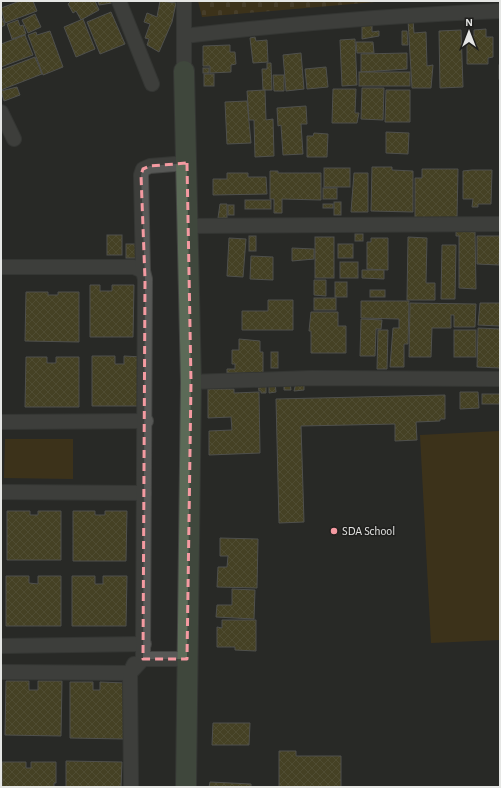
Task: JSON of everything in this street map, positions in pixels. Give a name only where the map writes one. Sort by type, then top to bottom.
[{"type":"street","points":[[119,1],[152,84]]},
{"type":"street","points":[[184,1],[184,71],[189,226],[191,382],[186,787]]},
{"type":"street","points":[[184,36],[410,14],[500,11]]},
{"type":"street","points":[[1,112],[14,139]]},
{"type":"street","points":[[1,672],[130,673],[143,659],[146,421],[145,279],[143,271],[141,175],[143,169],[150,166],[187,163]]},
{"type":"street","points":[[189,226],[500,224]]},
{"type":"street","points":[[1,267],[134,267],[143,271]]},
{"type":"street","points":[[191,382],[312,378],[500,378]]},
{"type":"street","points":[[1,422],[146,421]]},
{"type":"street","points":[[1,492],[144,493]]},
{"type":"street","points":[[1,646],[144,644]]},
{"type":"street","points":[[131,787],[130,673],[144,644]]},
{"type":"street","points":[[143,659],[187,659]]},
{"type":"highlighted area","points":[[187,163],[191,382],[187,659],[143,659],[145,279],[141,175],[143,169],[150,166]]},
{"type":"green space","points":[[198,1],[387,1],[202,17]]},
{"type":"green space","points":[[500,431],[500,640],[431,643],[420,435]]},
{"type":"green space","points":[[5,439],[73,439],[73,479],[4,478]]},
{"type":"building","points":[[20,1],[33,1],[37,11],[5,23],[1,8]]},
{"type":"building","points":[[71,1],[95,1],[99,10],[81,20],[76,11],[73,13],[68,4]]},
{"type":"building","points":[[98,1],[112,1],[112,3],[99,5]]},
{"type":"building","points":[[160,1],[176,3],[172,22],[159,52],[147,45],[149,39],[145,38],[150,24],[144,22],[147,13],[157,17]]},
{"type":"building","points":[[111,12],[125,44],[100,54],[87,22]]},
{"type":"building","points":[[35,14],[41,27],[28,33],[22,20]]},
{"type":"building","points":[[1,16],[5,25],[1,27]]},
{"type":"building","points":[[83,19],[95,49],[76,57],[64,27]]},
{"type":"building","points":[[18,20],[20,26],[23,25],[26,34],[12,39],[7,24]]},
{"type":"building","points":[[408,20],[413,20],[414,33],[426,32],[427,66],[433,65],[431,88],[412,88]]},
{"type":"building","points":[[362,23],[372,23],[372,32],[379,31],[379,36],[362,39]]},
{"type":"building","points":[[486,29],[486,37],[493,37],[493,57],[488,58],[488,64],[467,64],[467,36],[474,36],[474,30]]},
{"type":"building","points":[[461,30],[463,87],[440,88],[439,31]]},
{"type":"building","points":[[50,31],[63,67],[43,75],[28,35],[36,32],[37,35]]},
{"type":"building","points":[[402,31],[407,31],[408,45],[402,45]]},
{"type":"building","points":[[25,35],[33,55],[1,67],[1,44]]},
{"type":"building","points":[[255,37],[256,41],[267,40],[268,62],[253,63],[250,38]]},
{"type":"building","points":[[355,39],[357,85],[342,86],[340,40]]},
{"type":"building","points":[[356,42],[373,42],[374,53],[357,53]]},
{"type":"building","points":[[230,45],[230,52],[235,52],[236,64],[231,65],[231,72],[210,73],[210,66],[203,66],[203,46]]},
{"type":"building","points":[[301,53],[304,89],[286,91],[283,55]]},
{"type":"building","points":[[407,53],[407,69],[361,72],[361,54]]},
{"type":"building","points":[[35,57],[42,74],[1,90],[1,70]]},
{"type":"building","points":[[267,63],[271,63],[272,90],[263,90],[262,69],[267,69]]},
{"type":"building","points":[[500,65],[500,79],[499,79]]},
{"type":"building","points":[[326,67],[328,87],[307,89],[305,69]]},
{"type":"building","points":[[203,68],[209,68],[209,73],[203,73]]},
{"type":"building","points":[[359,72],[410,72],[410,86],[359,86]]},
{"type":"building","points":[[204,74],[214,74],[214,86],[204,86]]},
{"type":"building","points":[[273,75],[284,75],[284,91],[274,91]]},
{"type":"building","points":[[17,87],[20,95],[4,101],[1,91]]},
{"type":"building","points":[[362,88],[384,88],[383,120],[361,119]]},
{"type":"building","points":[[333,89],[356,89],[355,113],[359,113],[357,123],[332,123]]},
{"type":"building","points":[[265,90],[266,120],[273,119],[274,156],[255,157],[254,120],[249,120],[247,91]]},
{"type":"building","points":[[386,90],[410,90],[410,122],[385,122]]},
{"type":"building","points":[[247,101],[251,143],[227,144],[225,102]]},
{"type":"building","points":[[306,106],[307,124],[301,124],[303,154],[283,155],[281,125],[278,126],[277,108]]},
{"type":"building","points":[[386,132],[409,133],[408,154],[386,153]]},
{"type":"building","points":[[314,133],[328,134],[327,157],[307,157],[307,136],[313,136]]},
{"type":"building","points":[[372,167],[392,167],[392,170],[413,171],[413,212],[371,211]]},
{"type":"building","points":[[324,168],[350,168],[350,187],[324,187]]},
{"type":"building","points":[[422,169],[458,169],[457,218],[415,218],[415,178],[422,178]]},
{"type":"building","points":[[492,170],[491,204],[478,204],[478,207],[472,207],[473,199],[463,199],[463,171]]},
{"type":"building","points":[[270,171],[278,171],[278,173],[321,173],[321,200],[282,199],[282,213],[274,213],[274,199],[270,199]]},
{"type":"building","points":[[227,173],[248,173],[248,177],[266,177],[267,194],[213,195],[213,179],[227,179]]},
{"type":"building","points":[[354,173],[368,173],[368,212],[351,212]]},
{"type":"building","points":[[323,188],[337,188],[337,199],[323,199]]},
{"type":"building","points":[[245,200],[271,200],[271,209],[245,209]]},
{"type":"building","points":[[334,202],[341,202],[341,215],[334,215]]},
{"type":"building","points":[[220,204],[227,204],[227,218],[218,218]]},
{"type":"building","points":[[323,204],[333,204],[333,208],[323,208]]},
{"type":"building","points":[[228,205],[234,205],[234,215],[228,215]]},
{"type":"building","points":[[456,231],[475,232],[476,289],[459,288],[459,236],[456,236]]},
{"type":"building","points":[[355,234],[363,234],[363,241],[355,241]]},
{"type":"building","points":[[107,235],[122,235],[122,255],[107,255]]},
{"type":"building","points":[[249,236],[256,236],[256,251],[249,251]]},
{"type":"building","points":[[477,236],[500,236],[499,265],[477,264]]},
{"type":"building","points":[[315,237],[334,237],[334,278],[315,278]]},
{"type":"building","points":[[408,237],[427,238],[426,283],[435,283],[435,300],[407,300]]},
{"type":"building","points":[[229,238],[246,239],[243,277],[227,276]]},
{"type":"building","points":[[371,238],[388,238],[388,270],[367,269],[367,242],[371,242]]},
{"type":"building","points":[[126,244],[137,244],[137,258],[126,258]]},
{"type":"building","points":[[338,244],[353,244],[353,258],[338,258]]},
{"type":"building","points":[[442,245],[456,245],[455,299],[441,299]]},
{"type":"building","points":[[292,248],[314,249],[314,259],[292,261]]},
{"type":"building","points":[[251,256],[273,257],[273,280],[250,279]]},
{"type":"building","points":[[340,262],[358,262],[358,278],[340,278]]},
{"type":"building","points":[[362,270],[384,270],[384,279],[362,278]]},
{"type":"building","points":[[314,280],[326,280],[326,296],[314,295]]},
{"type":"building","points":[[335,282],[347,282],[347,297],[335,297]]},
{"type":"building","points":[[90,285],[100,285],[100,291],[112,291],[112,285],[134,285],[133,337],[90,337]]},
{"type":"building","points":[[370,290],[385,290],[385,297],[370,297]]},
{"type":"building","points":[[26,292],[48,292],[48,295],[58,295],[58,292],[79,292],[79,342],[25,341]]},
{"type":"building","points":[[314,298],[336,298],[336,310],[314,310]]},
{"type":"building","points":[[268,300],[293,300],[293,330],[242,330],[242,311],[268,311]]},
{"type":"building","points":[[361,301],[409,301],[408,344],[404,344],[404,367],[390,367],[393,328],[399,328],[399,319],[361,318]]},
{"type":"building","points":[[410,303],[476,304],[475,327],[454,327],[454,315],[451,315],[451,328],[432,328],[431,357],[409,357]]},
{"type":"building","points":[[480,303],[500,303],[500,326],[478,325]]},
{"type":"building","points":[[311,312],[338,312],[338,326],[346,326],[346,353],[311,353],[311,331],[309,331]]},
{"type":"building","points":[[361,319],[382,320],[381,329],[376,329],[375,356],[360,356]]},
{"type":"building","points":[[478,328],[500,329],[500,368],[477,367]]},
{"type":"building","points":[[378,330],[388,330],[387,369],[377,369]]},
{"type":"building","points":[[454,330],[476,330],[476,357],[454,357]]},
{"type":"building","points":[[239,339],[260,341],[260,352],[263,352],[263,373],[227,373],[227,369],[235,369],[235,364],[232,364],[232,350],[239,350]]},
{"type":"building","points":[[271,352],[278,352],[278,368],[271,368]]},
{"type":"building","points":[[92,356],[115,356],[115,364],[124,364],[124,356],[142,357],[142,406],[92,406]]},
{"type":"building","points":[[26,357],[47,357],[47,363],[56,363],[56,357],[79,357],[79,407],[25,407]]},
{"type":"building","points":[[284,382],[290,382],[291,390],[284,390]]},
{"type":"building","points":[[269,383],[275,383],[276,392],[269,393]]},
{"type":"building","points":[[296,383],[304,383],[304,390],[294,391]]},
{"type":"building","points":[[258,384],[266,384],[266,393],[261,393],[261,391],[259,391]]},
{"type":"building","points":[[208,389],[234,389],[234,393],[259,392],[260,453],[209,455],[209,431],[232,430],[231,417],[208,418]]},
{"type":"building","points":[[460,392],[478,392],[479,408],[460,409]]},
{"type":"building","points":[[482,394],[500,394],[500,404],[482,404]]},
{"type":"building","points":[[445,395],[445,419],[440,419],[440,421],[416,422],[417,440],[395,441],[395,424],[301,426],[304,522],[279,523],[276,399]]},
{"type":"building","points":[[7,511],[30,511],[30,515],[38,515],[38,511],[61,511],[61,560],[7,560]]},
{"type":"building","points":[[73,511],[95,511],[95,515],[105,515],[105,511],[127,511],[126,561],[73,561]]},
{"type":"building","points":[[220,538],[258,539],[257,588],[217,587],[218,567],[227,567],[228,556],[220,556]]},
{"type":"building","points":[[6,576],[29,576],[29,583],[38,584],[38,576],[61,576],[61,626],[6,626]]},
{"type":"building","points":[[72,576],[95,576],[95,584],[103,584],[103,576],[127,576],[126,626],[72,626]]},
{"type":"building","points":[[232,589],[255,590],[254,619],[216,617],[217,605],[232,605]]},
{"type":"building","points":[[222,620],[256,620],[256,651],[235,650],[235,647],[217,647],[217,627],[222,628]]},
{"type":"building","points":[[6,681],[29,681],[29,690],[38,690],[38,681],[62,681],[61,736],[5,735]]},
{"type":"building","points":[[70,682],[93,682],[93,690],[100,690],[100,682],[125,683],[125,739],[70,738]]},
{"type":"building","points":[[213,723],[250,723],[249,745],[212,745]]},
{"type":"building","points":[[279,751],[296,751],[296,756],[341,756],[341,787],[279,787]]},
{"type":"building","points":[[66,761],[122,762],[121,787],[66,787]]},
{"type":"building","points":[[2,762],[26,762],[26,768],[31,768],[31,762],[56,762],[56,783],[54,783],[54,787],[2,787]]},
{"type":"building","points":[[210,782],[251,784],[251,787],[209,787]]},
{"type":"place","name":"SDA School","points":[[334,531]]}]
